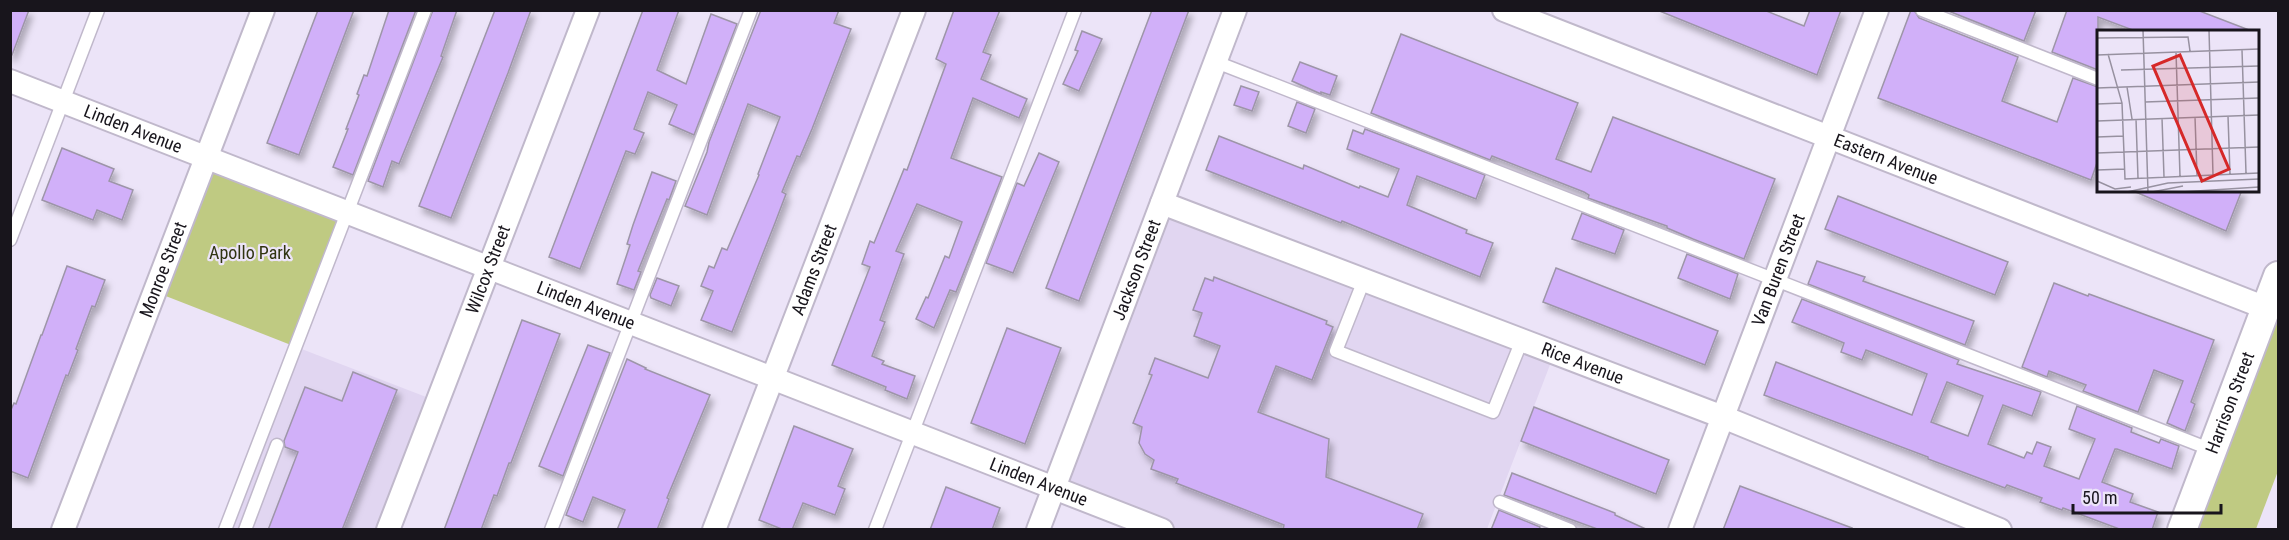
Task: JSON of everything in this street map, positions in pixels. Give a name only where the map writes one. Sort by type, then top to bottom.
[{"type":"street","name":"Monroe Street","points":[[63,530],[263,10]]},
{"type":"street","name":"Wilcox Street","points":[[388,530],[588,10]]},
{"type":"street","name":"Adams Street","points":[[714,530],[914,10]]},
{"type":"street","name":"Jackson Street","points":[[1038,530],[1235,10]]},
{"type":"street","name":"Eastern Avenue","points":[[1504,10],[2266,308]]},
{"type":"street","name":"Van Buren Street","points":[[1680,530],[1877,10]]},
{"type":"street","name":"Linden Avenue","points":[[10,81],[1162,530]]},
{"type":"street","name":"Rice Avenue","points":[[1162,203],[1723,417],[2000,530]]},
{"type":"street","name":"Harrison Street","points":[[2181,530],[2278,276]]},
{"type":"lane","points":[[10,240],[98,10]]},
{"type":"lane","points":[[225,530],[425,10]]},
{"type":"lane","points":[[551,530],[751,10]]},
{"type":"lane","points":[[875,530],[1075,10]]},
{"type":"lane","points":[[1922,10],[2097,80]]},
{"type":"lane","points":[[1216,62],[2212,450]]},
{"type":"lane","points":[[1364,280],[1336,351],[1493,412],[1522,340]]},
{"type":"lane","points":[[245,530],[277,445]]},
{"type":"lane","points":[[1500,502],[1570,530]]},
{"type":"shaded area","points":[[1165,210],[1553,357],[1487,529],[1161,529],[1060,490]]},
{"type":"shaded area","points":[[299,348],[434,400],[384,529],[229,530]]},
{"type":"green space","name":"Apollo Park","points":[[209,161],[344,214],[291,345],[158,293]]},
{"type":"green space","points":[[2278,308],[2278,471],[2256,529],[2194,530]]},
{"type":"building","points":[[10,10],[29,10],[12,55],[10,55]]},
{"type":"building","points":[[318,10],[354,10],[299,155],[267,143]]},
{"type":"building","points":[[389,10],[416,10],[353,175],[333,167],[348,129],[346,129],[359,95],[357,94],[364,75],[367,76]]},
{"type":"building","points":[[433,10],[457,10],[441,56],[443,57],[399,164],[392,161],[383,187],[368,181]]},
{"type":"building","points":[[495,10],[531,10],[451,218],[419,206]]},
{"type":"building","points":[[643,10],[679,10],[657,70],[686,84],[711,14],[737,24],[694,135],[669,124],[677,105],[648,92],[634,129],[644,133],[635,154],[626,151],[580,269],[549,257]]},
{"type":"building","points":[[761,10],[839,10],[834,23],[851,29],[812,129],[800,157],[797,156],[782,192],[786,194],[732,332],[701,320],[713,291],[701,286],[709,266],[714,268],[722,248],[727,250],[759,175],[780,117],[748,104],[707,215],[685,206]]},
{"type":"building","points":[[954,10],[1000,10],[983,52],[991,55],[981,79],[1027,99],[1019,118],[973,98],[951,158],[1002,177],[956,292],[950,290],[934,328],[916,319],[926,297],[928,298],[945,256],[949,258],[962,222],[917,204],[896,251],[904,254],[880,320],[885,322],[872,356],[884,361],[882,364],[915,376],[907,399],[885,390],[886,387],[832,365],[870,267],[862,264],[870,241],[874,243],[904,169],[907,170],[946,64],[936,59]]},
{"type":"building","points":[[1152,10],[1189,10],[1079,301],[1046,288]]},
{"type":"building","points":[[1657,10],[1764,10],[1804,26],[1810,10],[1841,10],[1817,75]]},
{"type":"building","points":[[1911,10],[1914,10],[1919,18],[2018,57],[2002,101],[2057,122],[2073,78],[2097,87],[2097,163],[2091,180],[1878,98]]},
{"type":"building","points":[[1946,10],[2036,10],[2024,41]]},
{"type":"building","points":[[2067,10],[2197,10],[2249,30],[2133,30],[2098,17],[2097,70],[2052,52]]},
{"type":"building","points":[[1082,31],[1102,39],[1079,91],[1063,84],[1078,51],[1075,50]]},
{"type":"building","points":[[1401,34],[1578,103],[1556,159],[1591,172],[1613,117],[1775,179],[1744,259],[1667,228],[1667,226],[1588,198],[1589,195],[1584,192],[1492,156],[1490,160],[1371,113]]},
{"type":"building","points":[[1300,62],[1337,76],[1330,95],[1321,92],[1321,94],[1292,81]]},
{"type":"building","points":[[1241,86],[1259,92],[1252,111],[1234,105]]},
{"type":"building","points":[[1297,102],[1315,109],[1306,133],[1288,126]]},
{"type":"building","points":[[1365,129],[1485,175],[1476,199],[1417,176],[1407,205],[1493,243],[1480,277],[1342,221],[1341,223],[1206,170],[1219,136],[1303,169],[1304,165],[1359,188],[1360,186],[1388,197],[1399,169],[1347,149],[1353,130],[1363,134]]},
{"type":"building","points":[[62,148],[114,169],[109,181],[133,190],[122,220],[97,210],[93,220],[42,200]]},
{"type":"building","points":[[1039,153],[1059,162],[1013,273],[986,263],[1017,183],[1024,186]]},
{"type":"building","points":[[652,172],[676,181],[638,271],[641,272],[634,290],[617,284],[630,245],[627,244]]},
{"type":"building","points":[[2136,192],[2241,192],[2226,231]]},
{"type":"building","points":[[1838,196],[2008,262],[1995,295],[1825,229]]},
{"type":"building","points":[[1582,213],[1624,230],[1615,254],[1572,239]]},
{"type":"building","points":[[1687,254],[1738,274],[1730,299],[1678,278]]},
{"type":"building","points":[[1817,261],[1865,277],[1863,281],[1974,321],[1965,345],[1808,284]]},
{"type":"building","points":[[67,266],[105,280],[95,307],[92,306],[76,349],[78,350],[68,376],[66,375],[28,478],[10,471],[10,412],[14,403],[16,404]]},
{"type":"building","points":[[1556,268],[1718,331],[1705,365],[1543,302]]},
{"type":"building","points":[[1214,277],[1327,321],[1326,324],[1333,327],[1312,380],[1276,366],[1258,412],[1329,439],[1326,477],[1423,514],[1417,530],[1283,530],[1284,525],[1176,483],[1178,479],[1151,469],[1154,460],[1145,454],[1139,443],[1142,427],[1133,423],[1152,375],[1149,374],[1155,358],[1208,378],[1220,346],[1194,336],[1202,313],[1193,310],[1205,278],[1213,281]]},
{"type":"building","points":[[657,278],[679,286],[671,306],[651,298],[650,295]]},
{"type":"building","points":[[2054,283],[2214,340],[2191,402],[2195,404],[2185,431],[2167,423],[2183,381],[2154,370],[2138,412],[2083,391],[2086,385],[2049,371],[2047,377],[2022,367]]},
{"type":"building","points":[[1802,299],[1959,360],[1957,364],[2041,392],[2032,416],[2003,405],[1988,444],[2024,458],[2027,452],[2032,454],[2037,442],[2051,447],[2044,466],[2079,479],[2095,439],[2069,429],[2077,406],[2132,428],[2131,432],[2159,443],[2161,439],[2179,446],[2172,469],[2115,449],[2102,482],[2133,494],[2130,502],[2158,512],[2152,530],[2122,530],[2063,508],[2062,510],[2040,502],[2042,498],[2007,485],[2005,488],[1764,395],[1776,362],[1912,415],[1927,374],[1866,350],[1862,360],[1841,352],[1844,343],[1792,322]],"holes":[[[1947,382],[1983,396],[1968,436],[1931,422]]]},
{"type":"building","points":[[522,320],[560,334],[511,463],[509,463],[497,496],[494,495],[481,530],[444,530]]},
{"type":"building","points":[[1007,328],[1061,348],[1025,444],[971,423]]},
{"type":"building","points":[[588,345],[610,353],[563,476],[539,466]]},
{"type":"building","points":[[627,359],[645,369],[710,395],[667,498],[669,499],[657,530],[617,530],[625,510],[593,497],[583,522],[566,515]]},
{"type":"building","points":[[353,372],[397,390],[342,530],[268,530],[298,452],[285,447],[284,441],[305,387],[342,401]]},
{"type":"building","points":[[1534,407],[1669,460],[1656,494],[1521,441]]},
{"type":"building","points":[[794,426],[853,449],[838,486],[845,489],[835,515],[803,503],[792,530],[784,530],[759,520]]},
{"type":"building","points":[[1512,473],[1615,513],[1648,530],[1600,530],[1504,495]]},
{"type":"building","points":[[1740,486],[1852,528],[1851,530],[1723,530]]},
{"type":"building","points":[[946,487],[1000,508],[992,530],[930,530]]},
{"type":"building","points":[[1499,510],[1540,527],[1539,530],[1491,530]]}]
